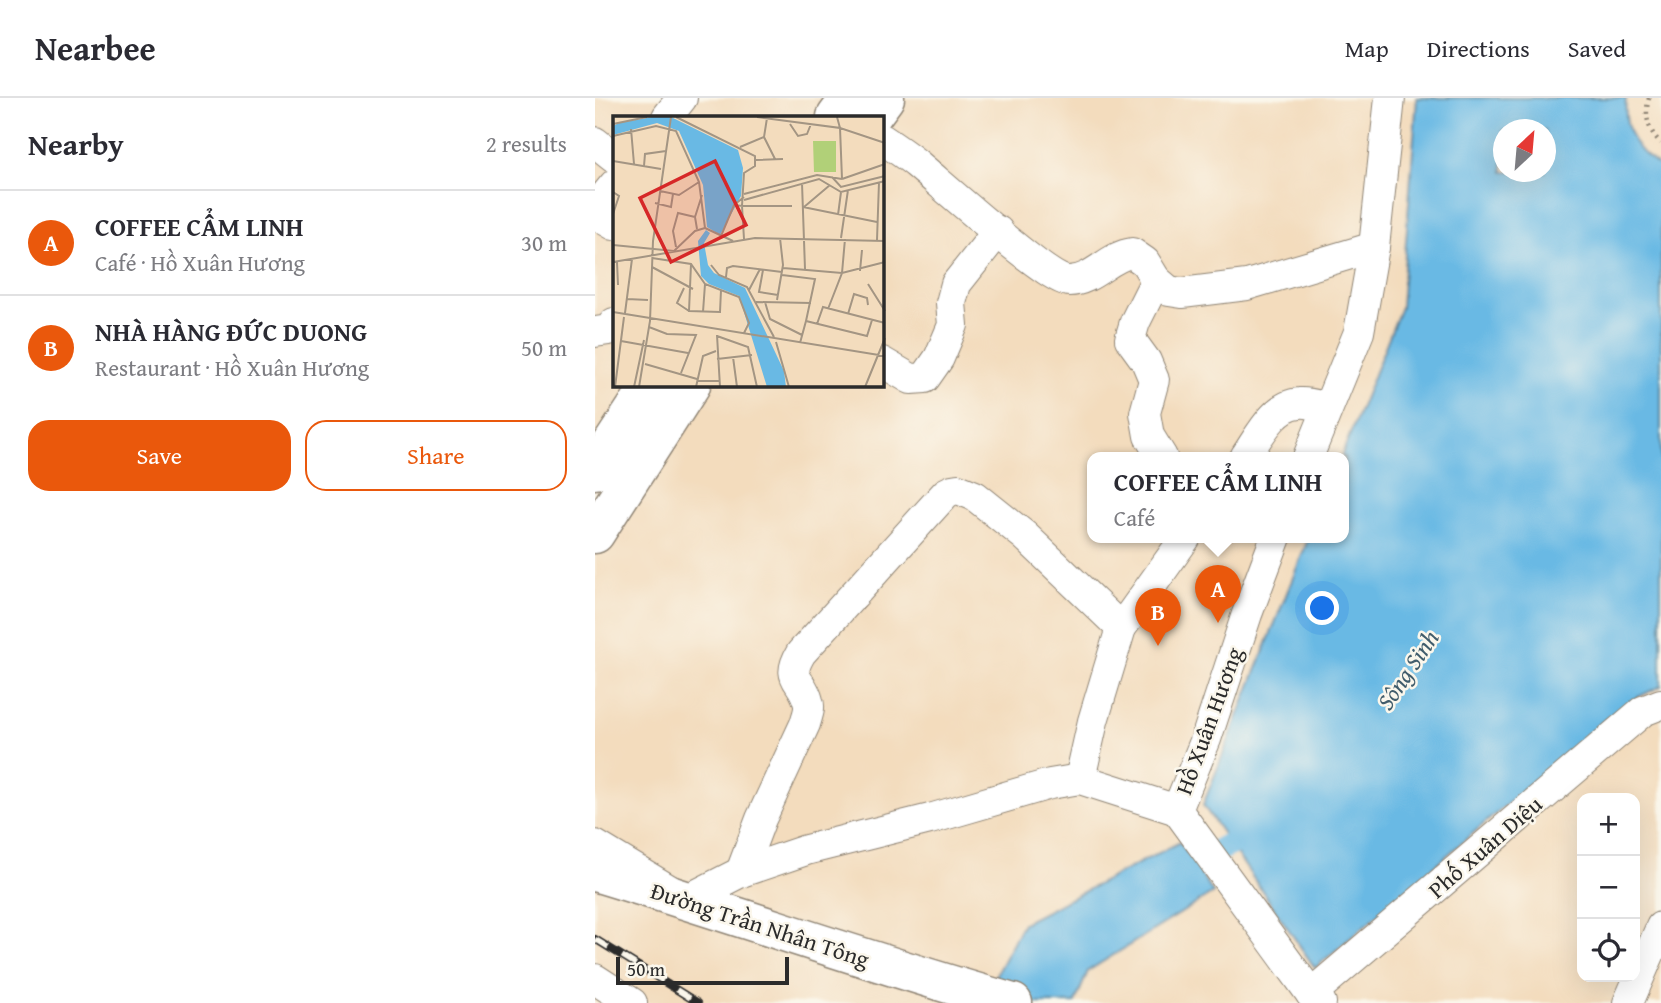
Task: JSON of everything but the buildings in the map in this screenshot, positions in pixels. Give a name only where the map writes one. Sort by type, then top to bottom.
[{"type":"main road","points":[[837,116],[850,98]]},
{"type":"main road","points":[[872,116],[885,98]]},
{"type":"main road","points":[[595,470],[650,387]]},
{"type":"main road","points":[[595,534],[690,387]]},
{"type":"main road","name":"Đường Trần Nhân Tông","points":[[595,872],[925,978],[1013,1003]]},
{"type":"street","points":[[668,116],[682,98]]},
{"type":"street","points":[[1310,452],[1359,332],[1374,247],[1390,98]]},
{"type":"street","points":[[884,140],[1047,271],[1066,282],[1081,279],[1122,255],[1132,253],[1145,262],[1156,280],[1169,291],[1182,293],[1247,285],[1374,247]]},
{"type":"street","points":[[595,142],[613,156]]},
{"type":"street","points":[[595,208],[613,186]]},
{"type":"street","points":[[595,214],[613,224]]},
{"type":"street","points":[[884,363],[911,379],[925,378],[939,358],[953,325],[951,303],[956,284],[998,231]]},
{"type":"street","points":[[1156,280],[1135,322],[1130,339],[1146,360],[1154,380],[1145,414],[1149,436],[1159,452]]},
{"type":"street","points":[[595,332],[609,330],[613,324]]},
{"type":"street","points":[[1248,452],[1275,415],[1286,407],[1299,403],[1327,408]]},
{"type":"street","points":[[741,872],[761,819],[809,712],[809,701],[794,675],[795,663],[801,653],[952,490],[958,489],[975,496],[1025,536],[1121,628]]},
{"type":"street","points":[[1080,779],[1093,721],[1121,628],[1182,543]]},
{"type":"street","name":"Hồ Xuân Hương","points":[[1274,543],[1206,739],[1177,810],[1316,998]]},
{"type":"street","name":"Phố Xuân Diệu","points":[[1316,998],[1655,712]]},
{"type":"street","points":[[595,845],[686,900],[741,872],[806,850],[930,819],[1050,784],[1080,779],[1177,810]]},
{"type":"street","points":[[1628,1003],[1661,927]]},
{"type":"street","points":[[595,979],[632,1003]]},
{"type":"path","points":[[1649,98],[1646,116],[1650,129],[1661,143]]},
{"type":"water","points":[[1417,98],[1626,98],[1626,120],[1632,138],[1644,154],[1661,167],[1661,686],[1636,698],[1608,718],[1315,968],[1203,805],[1307,543],[1349,543],[1349,452],[1343,452],[1401,307]]},
{"type":"water","points":[[1180,842],[1213,893],[1088,971],[1075,1003],[981,1003],[1023,923]]},
{"type":"waterway","name":"Sông Sinh","points":[[1194,864],[1230,844]]},
{"type":"railway","points":[[595,939],[698,1003]]},
{"type":"place","name":"COFFEE CẨM LINH","points":[[1218,623]]},
{"type":"place","name":"NHÀ HÀNG ĐỨC DUONG","points":[[1158,646]]}]
